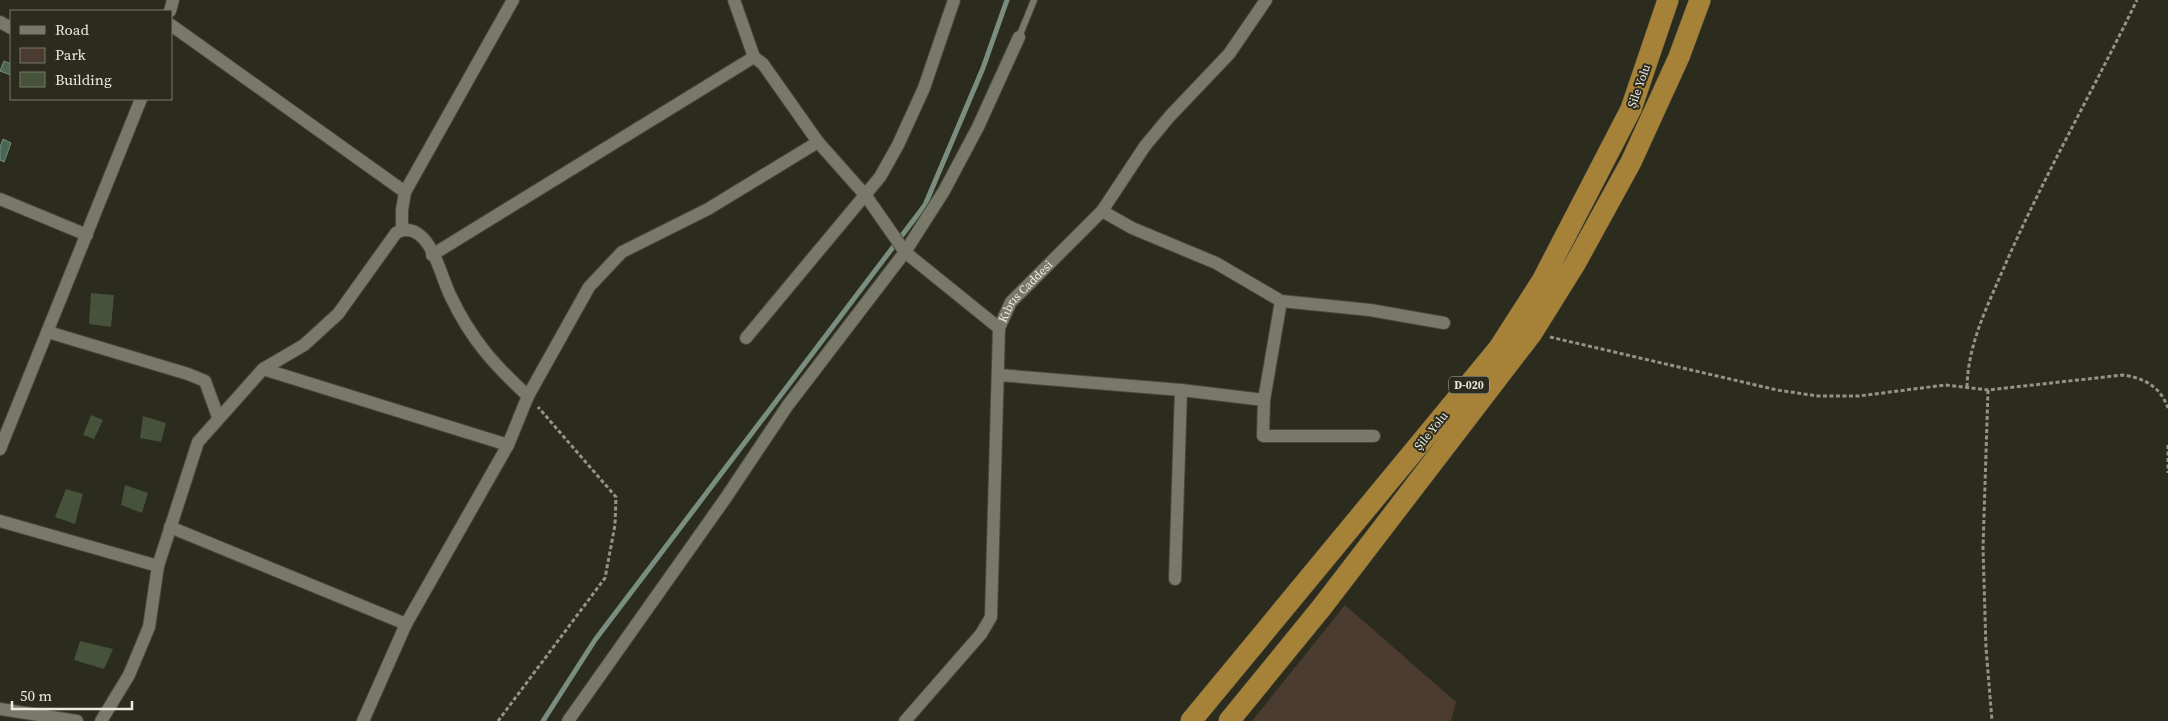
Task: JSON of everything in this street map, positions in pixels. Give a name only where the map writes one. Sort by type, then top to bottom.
[{"type":"highway","name":"Şile Yolu","points":[[1191,721],[1499,348],[1542,281],[1631,109],[1668,0]]},
{"type":"highway","name":"Şile Yolu","points":[[1229,721],[1322,607],[1532,333],[1574,264],[1631,162],[1680,57],[1700,0]]},
{"type":"street","points":[[402,229],[406,192],[514,0]]},
{"type":"street","points":[[734,0],[754,57],[763,64],[818,142],[866,196],[905,252],[999,328]]},
{"type":"street","points":[[746,338],[866,196],[894,153],[924,88],[954,0]]},
{"type":"street","name":"Kıbrıs Caddesi","points":[[905,721],[981,634],[990,618],[999,328],[1011,302],[1102,211],[1145,146],[1170,116],[1229,54],[1266,0]]},
{"type":"street","points":[[172,26],[406,192]]},
{"type":"street","points":[[568,721],[725,499],[788,405],[905,252],[944,191],[978,127],[1019,37]]},
{"type":"street","points":[[432,255],[754,57]]},
{"type":"street","points":[[0,449],[141,100]]},
{"type":"street","points":[[363,721],[406,624],[508,445],[528,396],[590,288],[622,252],[708,209],[818,142]]},
{"type":"street","points":[[0,199],[87,235]]},
{"type":"street","points":[[1102,211],[1132,228],[1216,263],[1282,301],[1370,310],[1444,323]]},
{"type":"street","points":[[100,721],[129,675],[149,627],[158,566],[198,442],[262,369],[304,344],[338,314],[396,233],[402,229],[416,232],[425,241],[450,295],[476,342],[496,367],[528,396]]},
{"type":"street","points":[[1282,301],[1264,400],[1263,436],[1374,436]]},
{"type":"street","points":[[48,332],[188,374],[205,382],[218,417]]},
{"type":"street","points":[[262,369],[508,445]]},
{"type":"street","points":[[999,375],[1181,390],[1264,400]]},
{"type":"street","points":[[1175,579],[1181,390]]},
{"type":"street","points":[[0,521],[158,566]]},
{"type":"street","points":[[170,527],[406,624]]},
{"type":"street","points":[[0,710],[77,721]]},
{"type":"lane","points":[[1019,37],[1034,0]]},
{"type":"path","points":[[1967,387],[1968,364],[1976,331],[2024,221],[2137,0]]},
{"type":"path","points":[[1532,333],[1797,393],[1859,396],[1923,386],[1967,387],[1988,390],[2123,375],[2140,379],[2155,387],[2168,408]]},
{"type":"path","points":[[1988,390],[1983,548],[1986,648],[1992,721]]},
{"type":"path","points":[[498,721],[606,578],[615,525],[616,497],[528,396]]},
{"type":"path","points":[[2168,445],[2168,473]]},
{"type":"green space","points":[[1345,605],[1456,702],[1451,721],[1252,721]]},
{"type":"shaded area","points":[[4,61],[10,64],[10,75],[0,71]]},
{"type":"shaded area","points":[[3,139],[11,143],[4,162],[0,160],[0,147]]},
{"type":"building","points":[[91,293],[114,295],[111,327],[89,324]]},
{"type":"building","points":[[91,415],[103,420],[94,439],[83,435]]},
{"type":"building","points":[[143,416],[166,423],[161,442],[140,438]]},
{"type":"building","points":[[125,485],[148,493],[142,513],[121,505]]},
{"type":"building","points":[[66,489],[83,494],[75,524],[55,517]]},
{"type":"building","points":[[80,641],[113,649],[104,669],[74,660]]},
{"type":"waterway","points":[[543,721],[595,640],[925,205],[983,68],[1007,0]]}]
